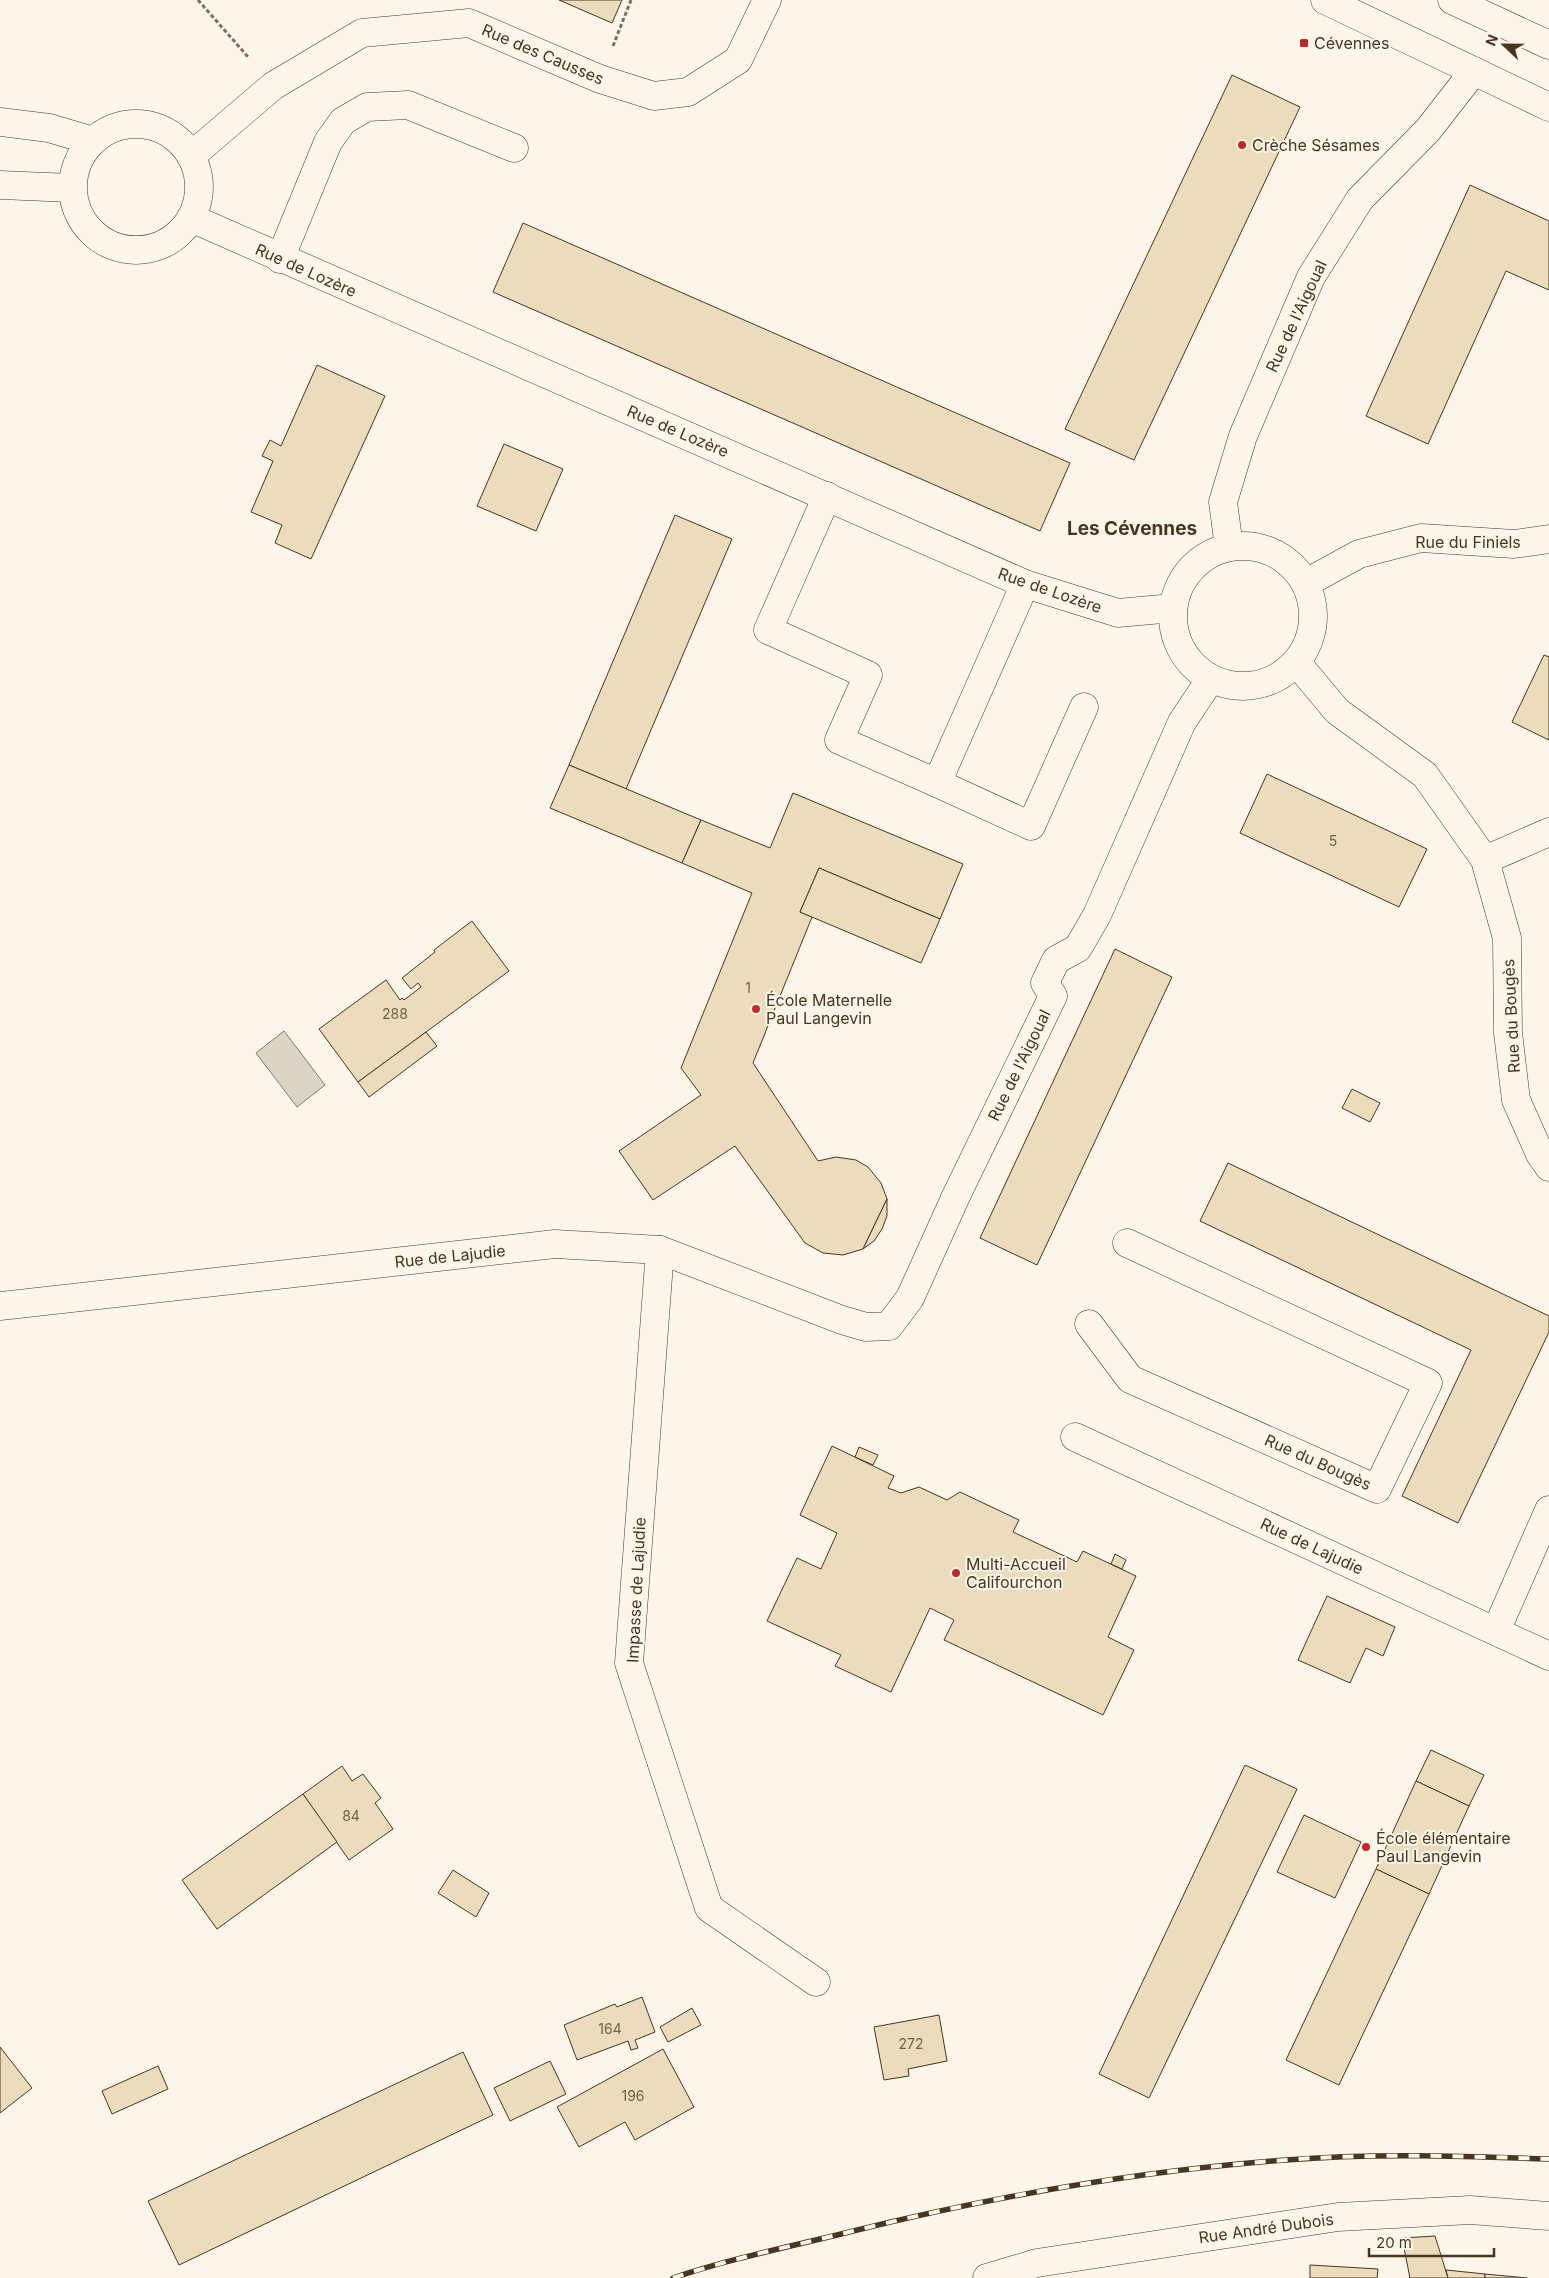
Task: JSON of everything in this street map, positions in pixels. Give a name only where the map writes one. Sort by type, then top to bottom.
[{"type":"street","name":"Rue des Causses","points":[[191,156],[273,86],[362,33],[469,23],[600,79],[654,96],[688,92],[738,60],[767,0]]},
{"type":"street","points":[[1325,0],[1549,108]]},
{"type":"street","points":[[1452,0],[1549,45]]},
{"type":"street","name":"Rue de l'Aigoual","points":[[1229,546],[1223,502],[1243,436],[1311,276],[1360,199],[1428,130],[1474,71]]},
{"type":"street","points":[[280,259],[328,142],[343,121],[367,108],[408,104],[514,148]]},
{"type":"street","points":[[0,122],[49,128],[93,142]]},
{"type":"street","points":[[140,124],[156,127],[182,143],[191,156],[198,176],[198,198],[191,218],[177,235],[159,246],[138,250],[117,247],[98,237],[83,222],[72,188],[77,166],[83,153],[107,131],[123,125],[140,124]]},
{"type":"street","points":[[0,185],[72,188]]},
{"type":"street","name":"Rue de Lozère","points":[[191,218],[280,259],[1025,584],[1118,613],[1173,608]]},
{"type":"street","points":[[827,496],[768,630],[868,675],[839,740],[1031,826],[1084,707]]},
{"type":"street","name":"Rue du Finiels","points":[[1306,583],[1359,554],[1421,538],[1514,544],[1549,539]]},
{"type":"street","points":[[1229,546],[1252,546],[1273,552],[1292,565],[1306,583],[1313,603],[1314,624],[1308,645],[1297,663],[1278,678],[1256,686],[1233,687],[1210,680],[1193,667],[1181,650],[1173,629],[1173,608],[1179,587],[1191,568],[1209,554],[1229,546]]},
{"type":"street","points":[[937,784],[1025,584]]},
{"type":"street","points":[[1297,663],[1337,710],[1424,775],[1485,860],[1549,832]]},
{"type":"street","name":"Rue de l'Aigoual","points":[[889,1326],[910,1298],[956,1196],[1053,996],[1045,983],[1056,960],[1078,948],[1097,915],[1182,722],[1210,680]]},
{"type":"street","name":"Rue du Bougès","points":[[1485,860],[1507,938],[1508,1033],[1516,1100],[1540,1154],[1549,1167]]},
{"type":"street","name":"Rue du Bougès","points":[[1089,1324],[1130,1379],[1377,1489],[1428,1382],[1127,1243]]},
{"type":"street","name":"Rue de Lajudie","points":[[0,1306],[555,1244],[660,1250],[842,1320],[866,1327],[889,1326]]},
{"type":"street","name":"Impasse de Lajudie","points":[[660,1250],[629,1663],[709,1908],[816,1982]]},
{"type":"street","name":"Rue de Lajudie","points":[[1075,1437],[1549,1656]]},
{"type":"street","points":[[1496,1632],[1549,1510]]},
{"type":"street","name":"Rue André Dubois","points":[[987,2278],[1037,2263],[1338,2217],[1470,2210],[1549,2216]]},
{"type":"path","points":[[600,79],[631,0]]},
{"type":"shaded area","points":[[284,1031],[325,1085],[297,1107],[256,1053]]},
{"type":"building","points":[[559,0],[622,0],[612,23]]},
{"type":"building","points":[[1232,75],[1300,107],[1134,460],[1065,429]]},
{"type":"building","points":[[1470,185],[1549,221],[1549,290],[1506,271],[1428,444],[1366,416]]},
{"type":"building","points":[[523,223],[1070,463],[1040,531],[493,292]]},
{"type":"building","points":[[317,365],[385,396],[311,559],[275,543],[282,525],[251,512],[273,461],[262,456],[270,440],[281,446]]},
{"type":"building","points":[[504,444],[563,469],[536,531],[477,506]]},
{"type":"building","points":[[675,515],[732,539],[626,789],[569,765]]},
{"type":"building","points":[[1544,655],[1549,657],[1549,740],[1512,722]]},
{"type":"building","points":[[569,765],[701,820],[682,863],[550,808]]},
{"type":"building","points":[[1267,774],[1427,849],[1399,907],[1240,833]]},
{"type":"building","points":[[793,793],[963,864],[940,919],[819,868],[800,912],[812,917],[753,1063],[818,1161],[836,1157],[856,1160],[868,1167],[881,1183],[887,1199],[863,1249],[843,1255],[823,1253],[805,1243],[735,1146],[653,1200],[619,1151],[701,1095],[681,1068],[752,893],[682,863],[701,820],[770,848]]},
{"type":"building","points":[[819,868],[940,919],[921,963],[800,912]]},
{"type":"building","points":[[472,921],[509,971],[358,1082],[319,1029],[386,980],[400,1000],[402,998],[404,1000],[421,987],[418,983],[411,989],[402,978],[435,952],[434,950]]},
{"type":"building","points":[[1115,949],[1172,977],[1037,1265],[980,1238]]},
{"type":"building","points":[[426,1032],[437,1046],[369,1097],[358,1082]]},
{"type":"building","points":[[1352,1089],[1380,1103],[1370,1122],[1342,1108]]},
{"type":"building","points":[[1228,1163],[1549,1316],[1549,1332],[1458,1523],[1402,1496],[1471,1350],[1200,1221]]},
{"type":"building","points":[[887,1199],[887,1216],[882,1229],[874,1241],[863,1249]]},
{"type":"building","points":[[832,1446],[894,1476],[888,1488],[901,1493],[919,1487],[947,1500],[960,1492],[1019,1520],[1013,1532],[1077,1562],[1083,1551],[1136,1576],[1108,1637],[1134,1650],[1103,1715],[944,1640],[954,1620],[930,1608],[891,1692],[835,1666],[841,1655],[767,1621],[797,1558],[821,1569],[837,1533],[800,1515]]},
{"type":"building","points":[[859,1447],[878,1455],[873,1465],[855,1457]]},
{"type":"building","points":[[1115,1554],[1126,1560],[1122,1569],[1111,1564]]},
{"type":"building","points":[[1327,1596],[1395,1627],[1383,1656],[1366,1648],[1350,1683],[1298,1660]]},
{"type":"building","points":[[1431,1750],[1484,1775],[1469,1806],[1416,1781]]},
{"type":"building","points":[[1245,1765],[1297,1789],[1149,2098],[1099,2074]]},
{"type":"building","points":[[342,1766],[352,1781],[363,1774],[381,1798],[375,1803],[393,1829],[349,1860],[303,1794]]},
{"type":"building","points":[[1416,1781],[1469,1806],[1429,1894],[1376,1869]]},
{"type":"building","points":[[303,1794],[337,1842],[217,1929],[182,1880]]},
{"type":"building","points":[[1304,1815],[1361,1842],[1335,1898],[1277,1872]]},
{"type":"building","points":[[1376,1869],[1429,1894],[1339,2085],[1286,2060]]},
{"type":"building","points":[[453,1870],[489,1893],[476,1917],[438,1893]]},
{"type":"building","points":[[642,1997],[655,2032],[635,2040],[638,2048],[631,2050],[628,2041],[577,2060],[564,2025],[615,2004],[617,2007]]},
{"type":"building","points":[[692,2008],[701,2025],[668,2042],[660,2027]]},
{"type":"building","points":[[939,2015],[947,2061],[908,2069],[909,2076],[884,2080],[874,2027]]},
{"type":"building","points":[[0,2047],[32,2088],[0,2113]]},
{"type":"building","points":[[663,2049],[694,2107],[635,2140],[625,2122],[579,2147],[557,2107]]},
{"type":"building","points":[[463,2052],[493,2115],[179,2265],[148,2201]]},
{"type":"building","points":[[550,2061],[566,2094],[510,2121],[494,2088]]},
{"type":"building","points":[[158,2066],[168,2089],[112,2114],[102,2091]]},
{"type":"building","points":[[1435,2236],[1448,2278],[1410,2278],[1402,2238]]},
{"type":"building","points":[[1310,2265],[1378,2269],[1377,2278],[1310,2278]]},
{"type":"building","points":[[1446,2270],[1485,2274],[1485,2278],[1448,2278]]},
{"type":"building","points":[[1485,2274],[1527,2278],[1485,2278]]},
{"type":"railway","points":[[673,2278],[737,2259],[899,2220],[1009,2197],[1119,2178],[1230,2165],[1351,2156],[1549,2159]]},
{"type":"place","name":"Cévennes","points":[[1304,43]]},
{"type":"place","name":"Crèche Sésames","points":[[1242,145]]},
{"type":"place","name":"École Maternelle Paul Langevin","points":[[756,1009]]},
{"type":"place","name":"Multi-Accueil Califourchon","points":[[956,1573]]},
{"type":"place","name":"École élémentaire Paul Langevin","points":[[1366,1847]]},
{"type":"district","name":"Les Cévennes","points":[[1132,528]]}]
